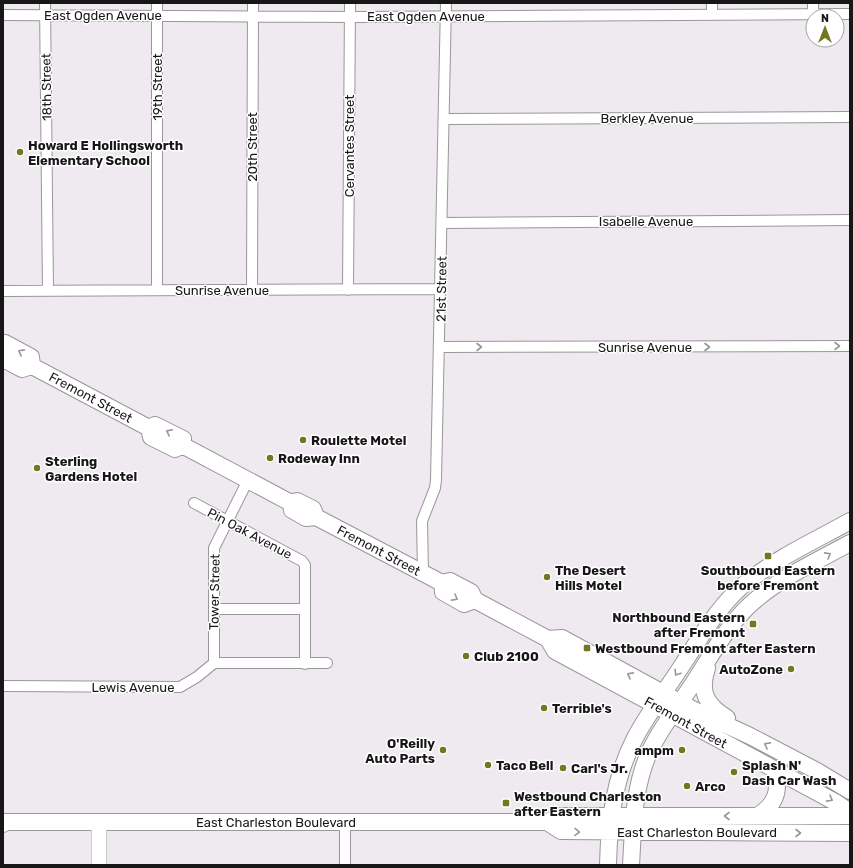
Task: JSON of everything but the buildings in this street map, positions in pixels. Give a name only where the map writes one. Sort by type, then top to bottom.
[{"type":"main road","name":"Fremont Street","points":[[3,344],[5,343],[31,357],[32,366]]},
{"type":"main road","name":"Fremont Street","points":[[3,359],[22,369],[32,366],[150,428],[155,425],[183,440],[182,445],[291,504],[292,510],[306,518],[316,517],[442,583],[450,581],[471,592],[475,600],[548,639],[555,651],[660,700],[774,769],[835,802],[850,812]]},
{"type":"main road","points":[[608,865],[611,816],[618,782],[627,755],[639,732],[714,617],[730,598],[759,574],[850,521]]},
{"type":"main road","points":[[759,596],[758,592],[761,586],[768,578],[830,532]]},
{"type":"main road","points":[[631,865],[636,796],[645,762],[654,744],[731,625],[759,596],[791,575],[850,543]]},
{"type":"main road","points":[[713,652],[704,677],[703,690],[706,697],[714,709],[742,726],[750,736]]},
{"type":"main road","name":"Fremont Street","points":[[676,709],[750,736],[817,771],[850,792]]},
{"type":"main road","points":[[757,816],[774,802],[778,786],[774,769]]},
{"type":"main road","name":"East Charleston Boulevard","points":[[4,822],[547,822],[560,816],[611,816],[633,824],[850,833]]},
{"type":"main road","name":"East Charleston Boulevard","points":[[547,822],[561,832],[609,832],[633,824],[757,816],[850,816]]},
{"type":"street","name":"18th Street","points":[[45,3],[48,291]]},
{"type":"street","name":"19th Street","points":[[157,3],[157,290]]},
{"type":"street","name":"20th Street","points":[[252,290],[253,3]]},
{"type":"street","name":"Cervantes Street","points":[[348,290],[350,3]]},
{"type":"street","name":"21st Street","points":[[423,573],[422,521],[435,488],[440,347],[446,3]]},
{"type":"street","points":[[712,3],[712,14]]},
{"type":"street","name":"East Ogden Avenue","points":[[3,15],[350,17],[805,14]]},
{"type":"street","name":"Berkley Avenue","points":[[445,119],[850,117]]},
{"type":"street","name":"Isabelle Avenue","points":[[442,223],[850,220]]},
{"type":"street","name":"Sunrise Avenue","points":[[3,291],[440,289]]},
{"type":"street","name":"Sunrise Avenue","points":[[440,347],[850,346]]},
{"type":"street","name":"Tower Street","points":[[214,663],[214,548],[248,480]]},
{"type":"street","name":"Pin Oak Avenue","points":[[194,503],[302,561],[305,565],[305,609]]},
{"type":"street","points":[[214,609],[305,609],[305,664]]},
{"type":"street","points":[[214,663],[327,663]]},
{"type":"street","name":"Lewis Avenue","points":[[3,686],[180,687],[197,677],[214,663]]},
{"type":"street","points":[[99,822],[99,865]]},
{"type":"street","points":[[345,822],[345,865]]},
{"type":"place","name":"Howard E Hollingsworth Elementary School","points":[[20,152]]},
{"type":"place","name":"Roulette Motel","points":[[303,440]]},
{"type":"place","name":"Rodeway Inn","points":[[270,458]]},
{"type":"place","name":"Sterling Gardens Hotel","points":[[37,468]]},
{"type":"place","name":"Southbound Eastern before Fremont","points":[[768,556]]},
{"type":"place","name":"The Desert Hills Motel","points":[[547,577]]},
{"type":"place","name":"Northbound Eastern after Fremont","points":[[753,624]]},
{"type":"place","name":"Westbound Fremont after Eastern","points":[[587,648]]},
{"type":"place","name":"Club 2100","points":[[466,656]]},
{"type":"place","name":"AutoZone","points":[[791,669]]},
{"type":"place","name":"Terrible's","points":[[544,708]]},
{"type":"place","name":"O'Reilly Auto Parts","points":[[443,750]]},
{"type":"place","name":"ampm","points":[[682,750]]},
{"type":"place","name":"Taco Bell","points":[[488,765]]},
{"type":"place","name":"Carl's Jr.","points":[[563,768]]},
{"type":"place","name":"Splash N' Dash Car Wash","points":[[734,772]]},
{"type":"place","name":"Arco","points":[[687,786]]},
{"type":"place","name":"Westbound Charleston after Eastern","points":[[506,803]]}]
